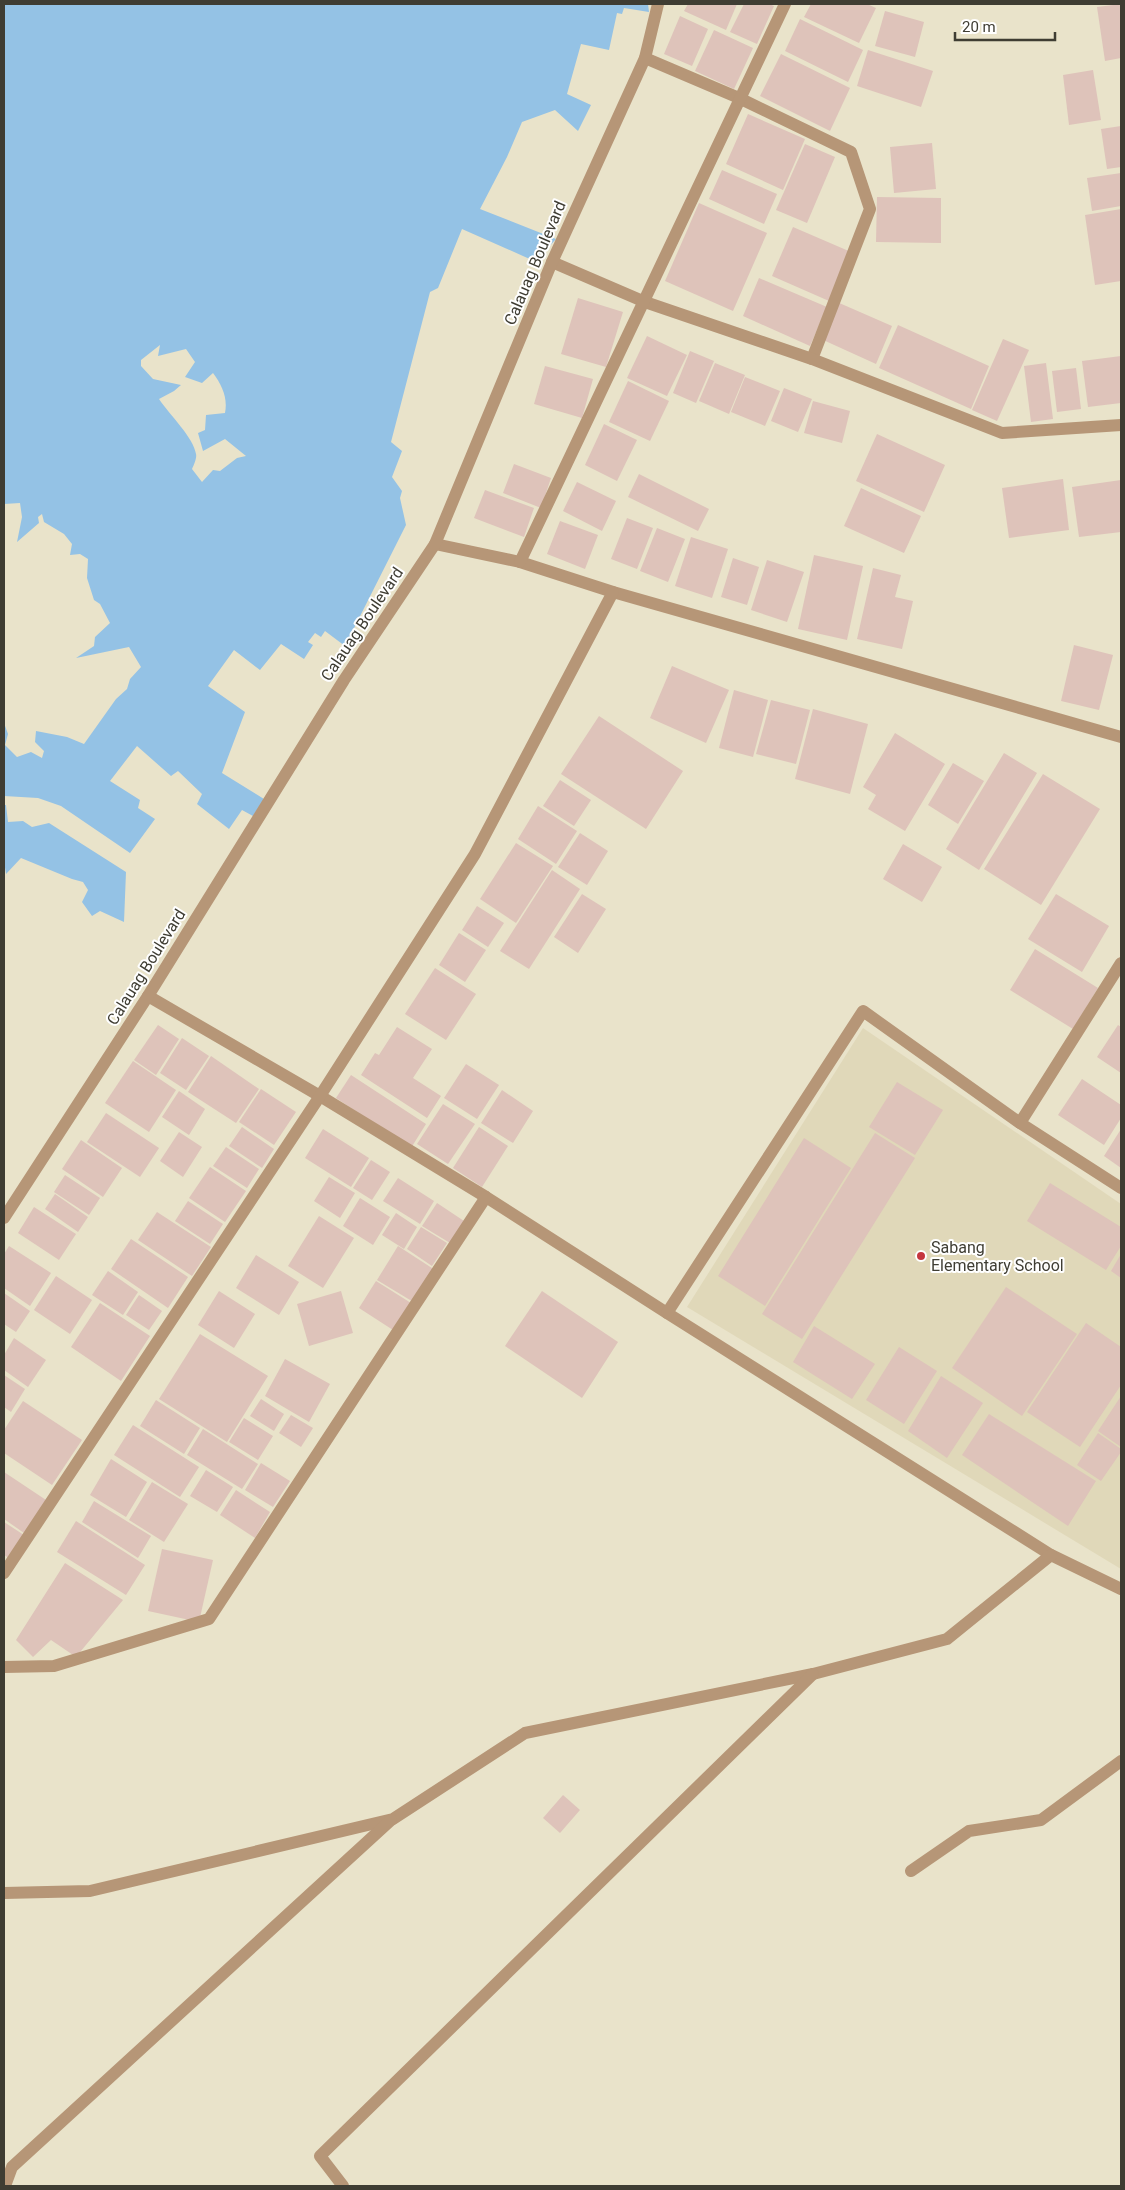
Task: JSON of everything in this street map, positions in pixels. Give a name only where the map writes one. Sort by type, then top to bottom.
[{"type":"street","name":"Calauag Boulevard","points":[[4,1218],[148,996],[339,688],[435,544],[552,262],[646,58],[658,4]]},
{"type":"street","points":[[520,562],[785,4]]},
{"type":"street","points":[[646,58],[739,98],[851,152],[870,209],[812,358]]},
{"type":"street","points":[[552,262],[645,302],[812,358],[1002,433],[1121,425]]},
{"type":"street","points":[[435,544],[520,562],[613,592],[1121,737]]},
{"type":"street","points":[[4,1572],[320,1096],[475,854],[613,592]]},
{"type":"street","points":[[1020,1123],[1121,963]]},
{"type":"street","points":[[148,996],[320,1096],[486,1197],[667,1314],[1051,1555],[1121,1589]]},
{"type":"street","points":[[667,1314],[862,1011],[1020,1123],[1121,1188]]},
{"type":"street","points":[[4,1667],[54,1666],[209,1619],[486,1197]]},
{"type":"street","points":[[5,2186],[12,2167],[393,1819],[525,1733],[813,1674],[947,1639],[1051,1555]]},
{"type":"street","points":[[343,2186],[320,2156],[813,1674]]},
{"type":"street","points":[[910,1871],[969,1831],[1041,1820],[1121,1761]]},
{"type":"street","points":[[4,1893],[90,1891],[393,1819]]},
{"type":"shaded area","name":"Sabang Elementary School","points":[[863,1028],[1121,1204],[1121,1569],[687,1307]]},
{"type":"water","points":[[4,4],[648,4],[649,12],[624,8],[622,14],[617,13],[609,50],[581,44],[567,94],[591,105],[578,131],[555,110],[522,122],[507,157],[480,209],[556,239],[546,250],[532,260],[462,229],[438,288],[430,292],[391,442],[402,451],[392,477],[402,491],[400,498],[406,525],[345,646],[325,631],[321,637],[315,633],[308,642],[313,645],[304,659],[281,644],[260,670],[234,650],[208,686],[245,712],[222,773],[264,799],[253,816],[242,810],[229,829],[197,804],[202,794],[178,771],[171,776],[137,746],[110,781],[140,800],[138,808],[155,819],[130,853],[61,806],[38,798],[4,796],[4,723],[8,734],[5,745],[17,757],[31,752],[42,758],[44,751],[35,742],[36,731],[67,737],[84,744],[116,699],[127,689],[130,679],[141,667],[129,647],[76,658],[94,646],[95,637],[110,623],[100,604],[94,600],[87,578],[88,559],[80,554],[70,555],[72,544],[64,534],[44,522],[42,514],[38,517],[39,523],[17,542],[22,517],[20,503],[4,504]],"holes":[[[160,345],[158,356],[186,349],[195,362],[185,377],[202,383],[213,373],[224,392],[226,402],[225,413],[206,415],[205,430],[198,433],[203,451],[225,439],[246,456],[237,458],[220,471],[213,470],[202,482],[192,469],[196,456],[191,441],[159,399],[181,385],[153,379],[141,366],[141,360]]]},
{"type":"water","points":[[4,805],[6,805],[8,822],[23,821],[32,827],[49,823],[126,872],[124,922],[100,911],[92,916],[82,902],[88,890],[83,882],[21,858],[6,874],[4,861]]},
{"type":"building","points":[[688,4],[737,4],[726,30],[684,11]]},
{"type":"building","points":[[744,4],[769,4],[774,6],[757,44],[730,32]]},
{"type":"building","points":[[811,4],[867,4],[876,8],[859,43],[804,17]]},
{"type":"building","points":[[1121,4],[1121,58],[1105,61],[1097,7]]},
{"type":"building","points":[[885,11],[924,22],[915,57],[875,46]]},
{"type":"building","points":[[680,16],[708,29],[692,66],[664,54]]},
{"type":"building","points":[[800,19],[863,50],[848,82],[785,51]]},
{"type":"building","points":[[714,30],[753,48],[734,89],[695,71]]},
{"type":"building","points":[[868,50],[933,71],[921,107],[857,86]]},
{"type":"building","points":[[781,54],[850,88],[830,131],[760,96]]},
{"type":"building","points":[[1093,70],[1101,120],[1069,125],[1063,75]]},
{"type":"building","points":[[748,114],[805,139],[783,190],[726,164]]},
{"type":"building","points":[[1121,126],[1121,167],[1107,169],[1101,129]]},
{"type":"building","points":[[932,143],[936,189],[894,193],[890,147]]},
{"type":"building","points":[[805,144],[835,157],[807,223],[776,210]]},
{"type":"building","points":[[722,170],[777,194],[764,224],[709,199]]},
{"type":"building","points":[[1121,173],[1121,206],[1092,211],[1087,178]]},
{"type":"building","points":[[877,197],[941,198],[941,243],[876,242]]},
{"type":"building","points":[[699,203],[767,233],[733,311],[665,281]]},
{"type":"building","points":[[1121,209],[1121,281],[1095,285],[1085,215]]},
{"type":"building","points":[[793,227],[851,252],[829,301],[772,276]]},
{"type":"building","points":[[759,278],[827,307],[810,346],[743,316]]},
{"type":"building","points":[[578,298],[623,312],[606,367],[561,354]]},
{"type":"building","points":[[837,302],[892,326],[876,364],[821,339]]},
{"type":"building","points":[[898,325],[989,366],[971,409],[879,368]]},
{"type":"building","points":[[647,336],[687,355],[667,396],[627,378]]},
{"type":"building","points":[[1003,339],[1029,350],[997,421],[972,410]]},
{"type":"building","points":[[690,351],[714,361],[696,403],[673,393]]},
{"type":"building","points":[[1121,356],[1121,403],[1088,407],[1082,361]]},
{"type":"building","points":[[715,363],[745,375],[729,414],[699,401]]},
{"type":"building","points":[[1046,363],[1053,419],[1031,422],[1024,366]]},
{"type":"building","points":[[545,366],[593,379],[582,418],[534,404]]},
{"type":"building","points":[[1076,368],[1081,409],[1057,412],[1052,371]]},
{"type":"building","points":[[745,377],[780,391],[765,426],[731,412]]},
{"type":"building","points":[[628,381],[669,401],[650,441],[609,422]]},
{"type":"building","points":[[784,388],[812,399],[798,432],[771,421]]},
{"type":"building","points":[[813,401],[850,411],[842,443],[804,433]]},
{"type":"building","points":[[604,424],[637,440],[617,481],[585,465]]},
{"type":"building","points":[[877,434],[945,465],[924,512],[856,481]]},
{"type":"building","points":[[514,464],[551,478],[541,508],[503,493]]},
{"type":"building","points":[[639,474],[709,509],[698,531],[628,497]]},
{"type":"building","points":[[1063,479],[1069,530],[1009,538],[1002,488]]},
{"type":"building","points":[[1121,480],[1121,532],[1079,537],[1072,487]]},
{"type":"building","points":[[577,482],[616,501],[602,531],[563,511]]},
{"type":"building","points":[[861,488],[921,516],[904,553],[844,526]]},
{"type":"building","points":[[485,490],[534,508],[524,537],[474,518]]},
{"type":"building","points":[[627,518],[653,528],[637,569],[611,559]]},
{"type":"building","points":[[560,521],[598,535],[585,569],[547,554]]},
{"type":"building","points":[[657,528],[685,539],[668,582],[640,571]]},
{"type":"building","points":[[691,537],[728,549],[712,598],[675,586]]},
{"type":"building","points":[[814,555],[863,566],[847,640],[798,629]]},
{"type":"building","points":[[733,558],[759,567],[747,605],[721,597]]},
{"type":"building","points":[[767,560],[804,572],[787,622],[751,610]]},
{"type":"building","points":[[873,568],[901,575],[895,597],[913,601],[902,649],[857,639]]},
{"type":"building","points":[[1074,645],[1113,655],[1099,710],[1061,701]]},
{"type":"building","points":[[672,666],[729,690],[706,743],[650,718]]},
{"type":"building","points":[[734,690],[768,700],[753,757],[719,748]]},
{"type":"building","points":[[771,700],[810,710],[796,764],[756,754]]},
{"type":"building","points":[[813,709],[868,724],[850,794],[795,779]]},
{"type":"building","points":[[599,716],[683,771],[646,829],[561,774]]},
{"type":"building","points":[[895,733],[945,764],[905,831],[868,809],[876,795],[863,787]]},
{"type":"building","points":[[1004,753],[1037,773],[979,870],[946,849]]},
{"type":"building","points":[[953,763],[984,781],[958,824],[928,805]]},
{"type":"building","points":[[1043,774],[1100,809],[1041,905],[984,869]]},
{"type":"building","points":[[560,780],[591,800],[574,826],[543,806]]},
{"type":"building","points":[[538,806],[577,831],[556,864],[518,839]]},
{"type":"building","points":[[580,833],[608,851],[587,885],[558,867]]},
{"type":"building","points":[[516,843],[553,866],[516,923],[480,899]]},
{"type":"building","points":[[903,844],[942,867],[922,902],[883,879]]},
{"type":"building","points":[[552,870],[580,889],[529,969],[500,951]]},
{"type":"building","points":[[582,894],[606,909],[578,953],[554,937]]},
{"type":"building","points":[[1056,894],[1109,926],[1082,972],[1028,939]]},
{"type":"building","points":[[477,906],[504,923],[488,947],[462,930]]},
{"type":"building","points":[[459,933],[486,950],[465,982],[439,965]]},
{"type":"building","points":[[1035,949],[1098,988],[1073,1029],[1010,990]]},
{"type":"building","points":[[435,968],[476,994],[446,1040],[405,1014]]},
{"type":"building","points":[[158,1025],[179,1039],[156,1075],[134,1060]]},
{"type":"building","points":[[1118,1025],[1121,1027],[1121,1073],[1097,1057]]},
{"type":"building","points":[[397,1027],[432,1049],[413,1078],[441,1096],[427,1118],[361,1075],[375,1053],[379,1055]]},
{"type":"building","points":[[182,1038],[209,1056],[186,1090],[160,1073]]},
{"type":"building","points":[[211,1056],[259,1089],[236,1123],[188,1092]]},
{"type":"building","points":[[133,1061],[176,1090],[149,1132],[105,1103]]},
{"type":"building","points":[[466,1064],[499,1085],[477,1119],[444,1098]]},
{"type":"building","points":[[351,1075],[426,1124],[411,1148],[336,1098]]},
{"type":"building","points":[[1082,1079],[1121,1105],[1121,1118],[1104,1145],[1058,1115]]},
{"type":"building","points":[[897,1082],[943,1110],[915,1155],[869,1127]]},
{"type":"building","points":[[261,1089],[296,1112],[274,1145],[239,1122]]},
{"type":"building","points":[[502,1090],[533,1111],[513,1143],[481,1123]]},
{"type":"building","points":[[179,1091],[205,1109],[189,1135],[162,1117]]},
{"type":"building","points":[[443,1104],[475,1124],[448,1164],[417,1144]]},
{"type":"building","points":[[106,1113],[159,1148],[140,1177],[87,1142]]},
{"type":"building","points":[[242,1127],[274,1149],[262,1168],[229,1146]]},
{"type":"building","points":[[479,1127],[508,1146],[482,1187],[453,1168]]},
{"type":"building","points":[[323,1129],[369,1158],[351,1187],[305,1158]]},
{"type":"building","points":[[1121,1129],[1121,1168],[1104,1156]]},
{"type":"building","points":[[179,1132],[202,1147],[183,1177],[160,1161]]},
{"type":"building","points":[[875,1133],[915,1158],[802,1339],[762,1314]]},
{"type":"building","points":[[804,1138],[851,1168],[765,1306],[718,1276]]},
{"type":"building","points":[[81,1140],[122,1168],[103,1197],[62,1169]]},
{"type":"building","points":[[226,1147],[259,1169],[247,1188],[213,1166]]},
{"type":"building","points":[[371,1160],[390,1172],[372,1200],[353,1188]]},
{"type":"building","points":[[210,1167],[246,1191],[225,1222],[189,1198]]},
{"type":"building","points":[[65,1175],[100,1198],[89,1215],[54,1192]]},
{"type":"building","points":[[329,1177],[355,1193],[340,1218],[314,1201]]},
{"type":"building","points":[[398,1178],[434,1201],[420,1224],[383,1201]]},
{"type":"building","points":[[1050,1183],[1121,1227],[1121,1246],[1106,1270],[1027,1221]]},
{"type":"building","points":[[55,1194],[88,1217],[78,1232],[45,1209]]},
{"type":"building","points":[[360,1198],[390,1217],[373,1245],[343,1226]]},
{"type":"building","points":[[188,1201],[223,1224],[210,1244],[175,1221]]},
{"type":"building","points":[[437,1203],[464,1221],[450,1243],[422,1226]]},
{"type":"building","points":[[34,1207],[76,1234],[59,1260],[18,1233]]},
{"type":"building","points":[[157,1212],[211,1247],[192,1276],[138,1240]]},
{"type":"building","points":[[396,1213],[417,1227],[404,1249],[382,1235]]},
{"type":"building","points":[[319,1216],[354,1238],[323,1288],[288,1266]]},
{"type":"building","points":[[421,1227],[447,1243],[432,1266],[407,1249]]},
{"type":"building","points":[[131,1239],[188,1277],[168,1308],[111,1269]]},
{"type":"building","points":[[9,1246],[51,1273],[30,1306],[4,1288],[4,1254]]},
{"type":"building","points":[[398,1246],[435,1270],[415,1303],[377,1280]]},
{"type":"building","points":[[1121,1254],[1121,1278],[1111,1271]]},
{"type":"building","points":[[256,1255],[299,1282],[279,1315],[236,1288]]},
{"type":"building","points":[[108,1271],[138,1292],[123,1315],[92,1295]]},
{"type":"building","points":[[56,1276],[92,1300],[70,1334],[34,1310]]},
{"type":"building","points":[[376,1281],[411,1303],[393,1330],[359,1308]]},
{"type":"building","points":[[1006,1287],[1077,1334],[1022,1416],[952,1368]]},
{"type":"building","points":[[219,1291],[255,1314],[234,1348],[198,1325]]},
{"type":"building","points":[[341,1291],[353,1333],[309,1346],[297,1304]]},
{"type":"building","points":[[542,1291],[618,1342],[582,1398],[505,1346]]},
{"type":"building","points":[[4,1293],[30,1311],[16,1332],[4,1324]]},
{"type":"building","points":[[139,1295],[162,1311],[149,1330],[126,1315]]},
{"type":"building","points":[[100,1303],[150,1336],[121,1381],[71,1347]]},
{"type":"building","points":[[1086,1323],[1121,1347],[1121,1385],[1080,1447],[1027,1412]]},
{"type":"building","points":[[814,1326],[875,1364],[852,1399],[793,1362]]},
{"type":"building","points":[[200,1334],[268,1376],[227,1442],[159,1399]]},
{"type":"building","points":[[14,1338],[46,1360],[28,1387],[4,1370],[4,1355]]},
{"type":"building","points":[[899,1347],[937,1371],[904,1424],[866,1400]]},
{"type":"building","points":[[285,1359],[330,1384],[309,1422],[265,1396]]},
{"type":"building","points":[[4,1375],[25,1389],[11,1412],[4,1407]]},
{"type":"building","points":[[941,1376],[983,1403],[947,1458],[908,1431]]},
{"type":"building","points":[[1121,1396],[1121,1447],[1098,1431]]},
{"type":"building","points":[[261,1399],[284,1414],[274,1431],[250,1416]]},
{"type":"building","points":[[156,1400],[200,1428],[184,1454],[140,1426]]},
{"type":"building","points":[[23,1401],[82,1440],[52,1485],[4,1453],[4,1430]]},
{"type":"building","points":[[989,1414],[1096,1481],[1068,1526],[962,1455]]},
{"type":"building","points":[[291,1415],[313,1428],[301,1447],[279,1433]]},
{"type":"building","points":[[244,1418],[273,1436],[258,1460],[229,1442]]},
{"type":"building","points":[[133,1425],[199,1467],[180,1497],[114,1455]]},
{"type":"building","points":[[203,1429],[258,1464],[242,1489],[187,1455]]},
{"type":"building","points":[[1098,1433],[1121,1449],[1121,1452],[1101,1481],[1077,1465]]},
{"type":"building","points":[[111,1459],[147,1482],[126,1517],[90,1495]]},
{"type":"building","points":[[261,1463],[290,1481],[273,1507],[245,1490]]},
{"type":"building","points":[[206,1470],[233,1487],[217,1512],[190,1496]]},
{"type":"building","points":[[4,1472],[46,1500],[24,1533],[4,1519]]},
{"type":"building","points":[[152,1482],[188,1504],[164,1542],[129,1520]]},
{"type":"building","points":[[236,1490],[270,1512],[255,1538],[220,1515]]},
{"type":"building","points":[[94,1501],[151,1536],[138,1558],[82,1522]]},
{"type":"building","points":[[76,1521],[145,1565],[126,1595],[57,1552]]},
{"type":"building","points":[[4,1522],[27,1537],[12,1560],[4,1555]]},
{"type":"building","points":[[162,1549],[213,1560],[199,1622],[148,1611]]},
{"type":"building","points":[[65,1563],[123,1600],[76,1657],[51,1640],[33,1657],[16,1640]]},
{"type":"building","points":[[563,1795],[580,1810],[560,1833],[543,1818]]},
{"type":"place","name":"Sabang Elementary School","points":[[921,1256]]}]
